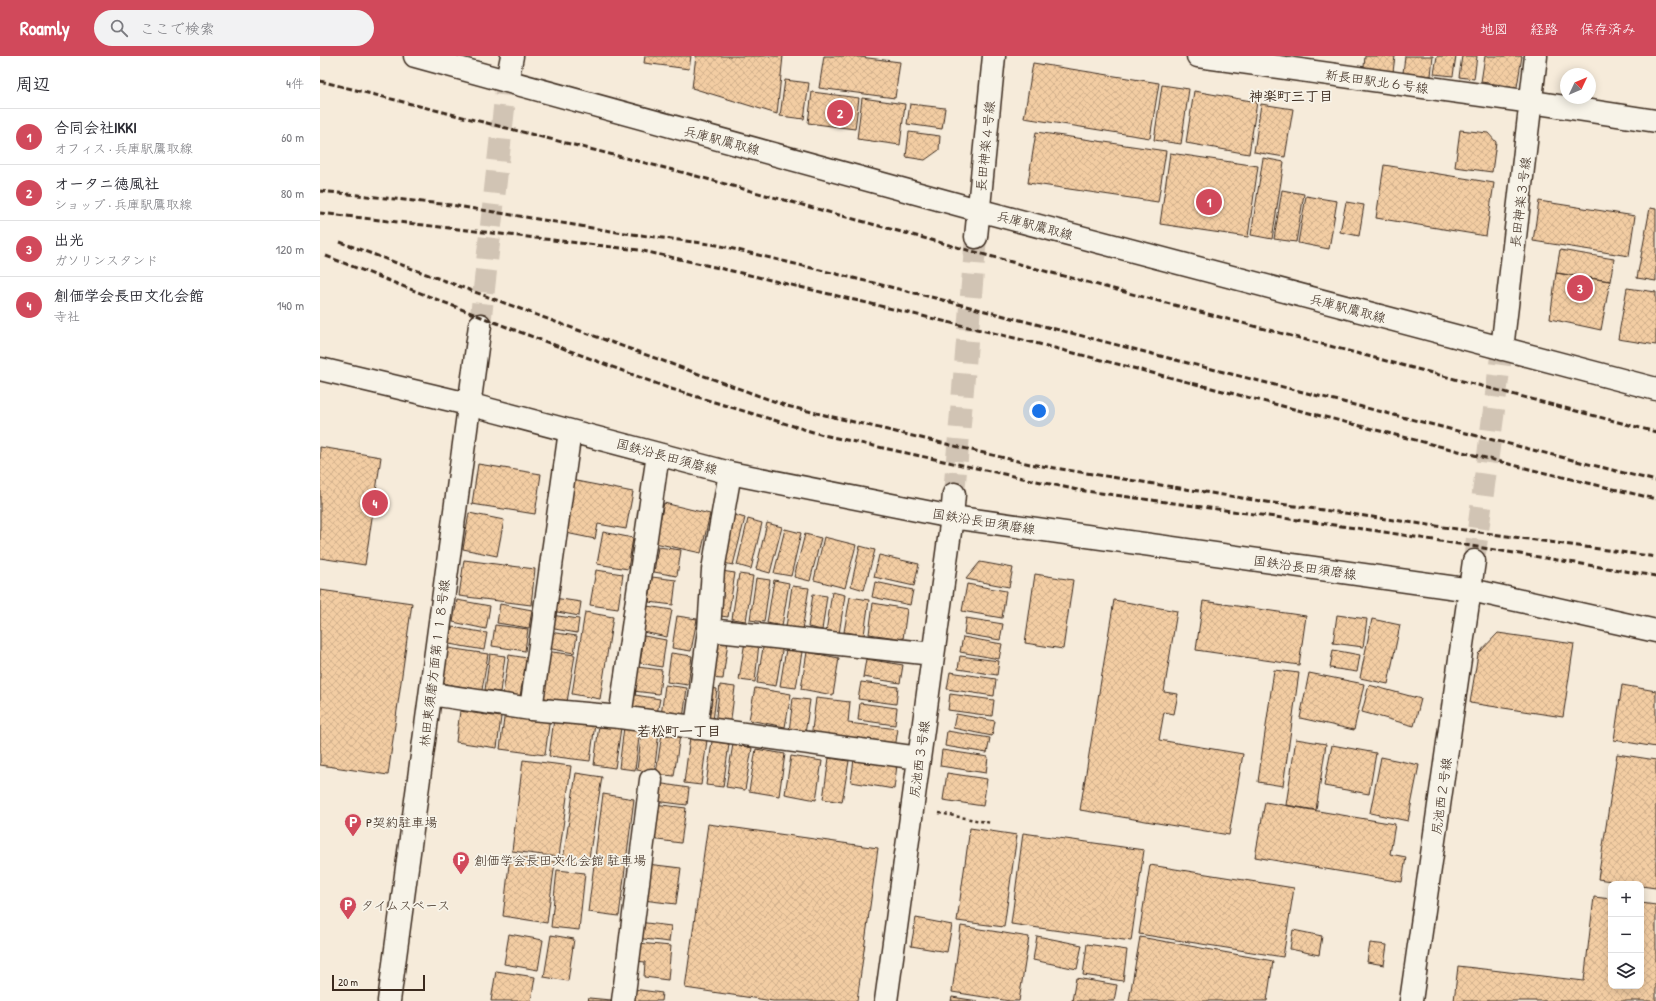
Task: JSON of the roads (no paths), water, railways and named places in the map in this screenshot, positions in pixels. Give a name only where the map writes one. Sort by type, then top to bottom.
[{"type":"street","name":"兵庫駅鷹取線","points":[[415,56],[978,210],[1656,389]]},
{"type":"street","points":[[507,81],[512,56]]},
{"type":"street","name":"長田神楽４号線","points":[[976,237],[994,56]]},
{"type":"street","name":"新長田駅北６号線","points":[[1198,56],[1532,102],[1656,121]]},
{"type":"street","name":"長田神楽３号線","points":[[1502,349],[1532,102],[1536,56]]},
{"type":"street","name":"林田東須磨方面第１１８号線","points":[[389,1001],[431,694],[468,404],[480,325]]},
{"type":"street","name":"国鉄沿長田須磨線","points":[[320,369],[468,404],[730,473],[952,517],[1471,590],[1656,631]]},
{"type":"street","points":[[531,709],[570,431]]},
{"type":"street","points":[[620,717],[658,454]]},
{"type":"street","points":[[696,728],[709,630],[712,570],[730,473]]},
{"type":"street","points":[[952,517],[954,494]]},
{"type":"street","name":"尻池西３号線","points":[[886,1001],[952,517]]},
{"type":"street","points":[[1471,590],[1474,561]]},
{"type":"street","name":"尻池西２号線","points":[[1411,1001],[1471,590]]},
{"type":"street","points":[[709,630],[933,654]]},
{"type":"street","points":[[431,694],[531,709],[620,717],[919,758]]},
{"type":"street","points":[[623,1001],[652,780]]},
{"type":"tunnel","points":[[480,325],[507,81]]},
{"type":"tunnel","points":[[954,494],[976,237]]},
{"type":"tunnel","points":[[1474,561],[1502,349]]},
{"type":"railway","points":[[320,81],[685,173],[1041,270],[1656,432]]},
{"type":"railway","points":[[320,191],[451,205],[617,232],[717,245],[919,294],[1656,481]]},
{"type":"railway","points":[[320,213],[639,250],[1023,340],[1533,470],[1656,499]]},
{"type":"railway","points":[[340,242],[787,406],[1030,464],[1273,503],[1656,557]]},
{"type":"railway","points":[[326,256],[668,388],[823,435],[1078,490],[1378,531],[1656,576]]},
{"type":"place","name":"オータニ徳風社","points":[[840,113]]},
{"type":"place","name":"合同会社IKKI","points":[[1209,202]]},
{"type":"place","name":"出光","points":[[1580,288]]},
{"type":"place","name":"創価学会長田文化会館","points":[[375,503]]},
{"type":"place","name":"P契約駐車場","points":[[353,837]]},
{"type":"place","name":"創価学会長田文化会館 駐車場","points":[[461,875]]},
{"type":"place","name":"タイムスペース","points":[[348,920]]},
{"type":"district","name":"神楽町三丁目","points":[[1291,96]]},
{"type":"district","name":"若松町一丁目","points":[[679,731]]}]
